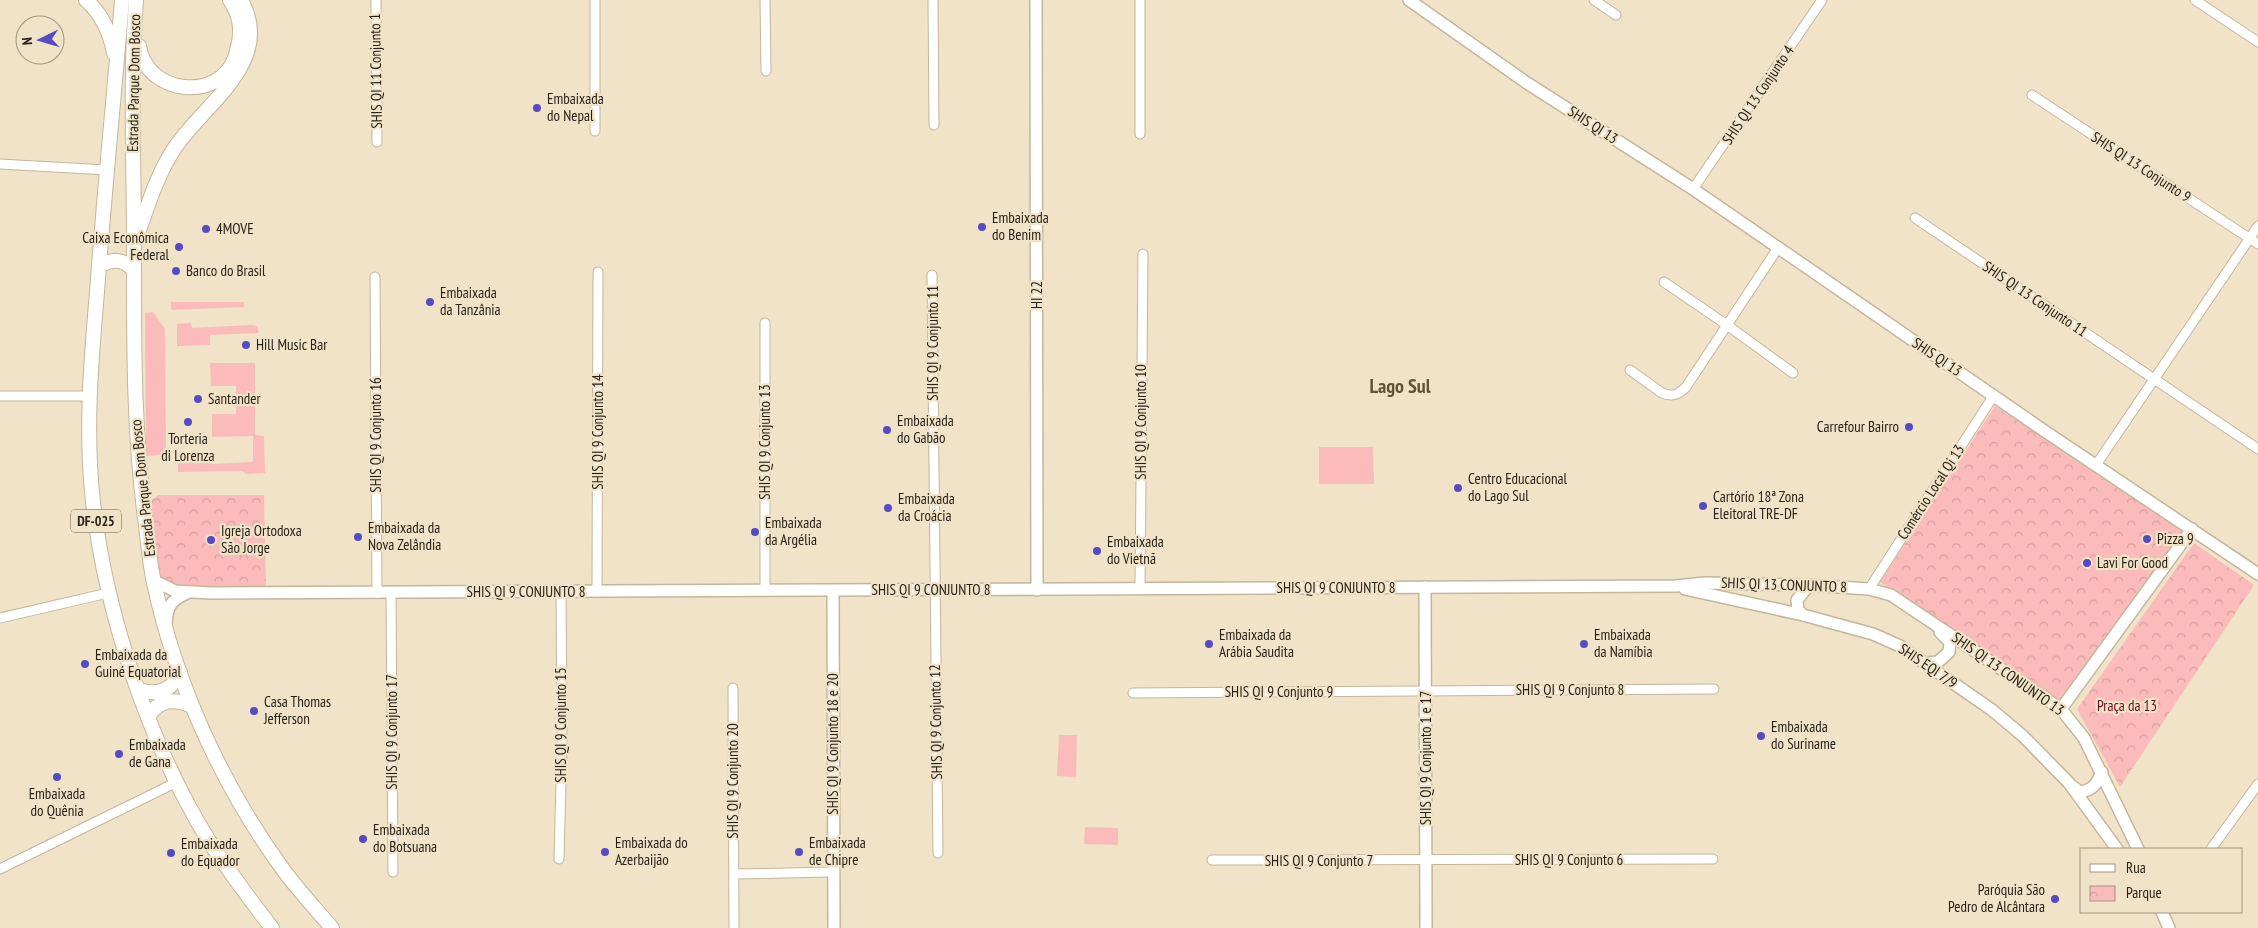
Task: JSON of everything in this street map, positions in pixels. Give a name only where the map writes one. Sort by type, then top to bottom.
[{"type":"main road","points":[[86,0],[96,10],[109,34],[116,73]]},
{"type":"main road","name":"Estrada Parque Dom Bosco","points":[[122,0],[98,266],[89,396],[93,501],[108,594],[148,717],[177,782],[208,839],[241,889],[272,928]]},
{"type":"main road","name":"Estrada Parque Dom Bosco","points":[[136,0],[134,388],[138,460],[153,580],[165,628],[192,706],[247,815],[283,869],[332,928]]},
{"type":"main road","points":[[135,20],[140,58],[154,76],[165,83],[186,89],[200,86],[219,77],[235,59],[241,31],[238,12],[230,0]]},
{"type":"main road","points":[[134,247],[154,188],[172,151],[198,118],[231,83],[242,64],[250,42],[250,27],[246,9],[241,0]]},
{"type":"main road","points":[[98,266],[108,261],[121,260],[134,270]]},
{"type":"main road","points":[[139,690],[155,693],[165,690],[174,685],[180,672]]},
{"type":"main road","points":[[148,717],[158,705],[165,702],[174,700],[192,706]]},
{"type":"street","name":"SHIS QI 11 Conjunto 1","points":[[376,0],[377,142]]},
{"type":"street","points":[[595,0],[595,131]]},
{"type":"street","points":[[765,0],[766,71]]},
{"type":"street","points":[[933,0],[934,125]]},
{"type":"street","name":"HI 22","points":[[1036,0],[1037,590]]},
{"type":"street","points":[[1140,0],[1140,134]]},
{"type":"street","name":"SHIS QI 13","points":[[1409,0],[1527,83],[1693,189],[1994,396],[2258,574]]},
{"type":"street","points":[[1594,0],[1616,15]]},
{"type":"street","name":"SHIS QI 13 Conjunto 4","points":[[1693,189],[1822,0]]},
{"type":"street","points":[[2195,0],[2258,42]]},
{"type":"street","name":"SHIS QI 13 Conjunto 9","points":[[2032,95],[2258,244]]},
{"type":"street","points":[[0,164],[107,170]]},
{"type":"street","name":"SHIS QI 13 Conjunto 11","points":[[1915,218],[2258,449]]},
{"type":"street","points":[[2096,465],[2258,226]]},
{"type":"street","points":[[1630,370],[1668,396],[1680,393],[1686,388],[1778,248]]},
{"type":"street","name":"SHIS QI 9 Conjunto 10","points":[[1140,589],[1143,254]]},
{"type":"street","name":"SHIS QI 9 Conjunto 14","points":[[597,592],[598,272]]},
{"type":"street","name":"SHIS QI 9 Conjunto 11","points":[[932,275],[935,590]]},
{"type":"street","name":"SHIS QI 9 Conjunto 16","points":[[376,277],[377,593]]},
{"type":"street","points":[[1664,282],[1728,325],[1793,373]]},
{"type":"street","name":"SHIS QI 9 Conjunto 13","points":[[765,323],[765,591]]},
{"type":"street","points":[[0,396],[89,396]]},
{"type":"street","name":"Comércio Local Qi 13","points":[[1869,589],[1994,396]]},
{"type":"street","points":[[2061,709],[2192,529]]},
{"type":"street","name":"SHIS QI 9 CONJUNTO 8","points":[[153,580],[166,588],[187,593],[1676,586]]},
{"type":"street","name":"SHIS QI 13 CONJUNTO 8","points":[[1676,586],[1704,583],[1809,585],[1869,589],[1891,595],[1923,615]]},
{"type":"street","points":[[1802,615],[1798,610],[1797,600],[1809,585]]},
{"type":"street","name":"SHIS EQI 7/9","points":[[1676,586],[1802,615],[1873,634],[1900,646],[1926,663],[2024,736],[2069,783],[2116,848]]},
{"type":"street","name":"SHIS QI 9 Conjunto 1 e 17","points":[[1426,587],[1426,928]]},
{"type":"street","name":"SHIS QI 9 Conjunto 12","points":[[935,590],[938,853]]},
{"type":"street","name":"SHIS QI 9 Conjunto 18 e 20","points":[[833,591],[834,928]]},
{"type":"street","name":"SHIS QI 9 Conjunto 17","points":[[391,592],[392,872]]},
{"type":"street","name":"SHIS QI 9 Conjunto 15","points":[[559,858],[562,744],[561,592]]},
{"type":"street","points":[[165,628],[167,610],[170,603],[187,593]]},
{"type":"street","points":[[0,618],[108,594]]},
{"type":"street","points":[[1923,615],[1950,642],[1949,652],[1943,659],[1926,663]]},
{"type":"street","name":"SHIS QI 13 CONJUNTO 13","points":[[1923,615],[2061,709],[2084,738],[2138,848]]},
{"type":"street","name":"SHIS QI 9 Conjunto 20","points":[[733,688],[734,928]]},
{"type":"street","name":"SHIS QI 9 Conjunto 8","points":[[1426,691],[1714,689]]},
{"type":"street","name":"SHIS QI 9 Conjunto 9","points":[[1133,693],[1426,691]]},
{"type":"street","points":[[2069,783],[2080,792],[2087,791],[2097,784],[2102,772]]},
{"type":"street","points":[[0,869],[177,782]]},
{"type":"street","points":[[2212,848],[2258,784]]},
{"type":"street","name":"SHIS QI 9 Conjunto 6","points":[[1426,861],[1713,859]]},
{"type":"street","name":"SHIS QI 9 Conjunto 7","points":[[1212,860],[1426,861]]},
{"type":"street","points":[[734,874],[833,872]]},
{"type":"street","points":[[2162,913],[2169,928]]},
{"type":"green space","points":[[171,302],[244,302],[244,307],[171,310]]},
{"type":"green space","points":[[153,312],[165,329],[166,455],[146,456],[145,313]]},
{"type":"green space","points":[[191,323],[192,328],[252,325],[257,326],[259,333],[210,335],[210,345],[177,346],[177,324]]},
{"type":"green space","points":[[210,363],[255,363],[255,435],[264,436],[265,473],[246,474],[242,471],[178,472],[178,459],[211,458],[212,464],[253,462],[253,436],[212,437],[212,414],[236,414],[236,386],[211,386]]},
{"type":"green space","points":[[1995,406],[2184,530],[2062,702],[1880,582]]},
{"type":"green space","points":[[1319,447],[1373,447],[1374,484],[1319,484]]},
{"type":"green space","points":[[158,495],[264,495],[266,593],[168,595],[161,585],[149,503]]},
{"type":"green space","name":"Praça da 13","points":[[2194,543],[2254,585],[2120,787],[2077,709]]},
{"type":"green space","points":[[1059,735],[1077,735],[1076,777],[1057,776]]},
{"type":"green space","points":[[1085,827],[1118,828],[1118,845],[1084,844]]},
{"type":"place","name":"Embaixada do Nepal","points":[[537,108]]},
{"type":"place","name":"Embaixada do Benim","points":[[982,227]]},
{"type":"place","name":"4MOVE","points":[[206,229]]},
{"type":"place","name":"Caixa Econômica Federal","points":[[179,247]]},
{"type":"place","name":"Banco do Brasil","points":[[176,271]]},
{"type":"place","name":"Embaixada da Tanzânia","points":[[430,302]]},
{"type":"place","name":"Hill Music Bar","points":[[246,345]]},
{"type":"place","name":"Santander","points":[[198,399]]},
{"type":"place","name":"Torteria di Lorenza","points":[[188,422]]},
{"type":"place","name":"Carrefour Bairro","points":[[1909,427]]},
{"type":"place","name":"Embaixada do Gabão","points":[[887,430]]},
{"type":"place","name":"Centro Educacional do Lago Sul","points":[[1458,488]]},
{"type":"place","name":"Cartório 18ª Zona Eleitoral TRE-DF","points":[[1703,506]]},
{"type":"place","name":"Embaixada da Croácia","points":[[888,508]]},
{"type":"place","name":"Embaixada da Argélia","points":[[755,532]]},
{"type":"place","name":"Embaixada da Nova Zelândia","points":[[358,537]]},
{"type":"place","name":"Pizza 9","points":[[2147,539]]},
{"type":"place","name":"Igreja Ortodoxa São Jorge","points":[[211,540]]},
{"type":"place","name":"Embaixada do Vietnã","points":[[1097,551]]},
{"type":"place","name":"Lavi For Good","points":[[2087,563]]},
{"type":"place","name":"Embaixada da Arábia Saudita","points":[[1209,644]]},
{"type":"place","name":"Embaixada da Namíbia","points":[[1584,644]]},
{"type":"place","name":"Embaixada da Guiné Equatorial","points":[[85,664]]},
{"type":"place","name":"Casa Thomas Jefferson","points":[[254,711]]},
{"type":"place","name":"Embaixada do Suriname","points":[[1761,736]]},
{"type":"place","name":"Embaixada de Gana","points":[[119,754]]},
{"type":"place","name":"Embaixada do Quênia","points":[[57,777]]},
{"type":"place","name":"Embaixada do Botsuana","points":[[363,839]]},
{"type":"place","name":"Embaixada do Azerbaijão","points":[[605,852]]},
{"type":"place","name":"Embaixada de Chipre","points":[[799,852]]},
{"type":"place","name":"Embaixada do Equador","points":[[171,853]]},
{"type":"place","name":"Paróquia São Pedro de Alcântara","points":[[2055,899]]},
{"type":"district","name":"Lago Sul","points":[[1400,386]]}]
